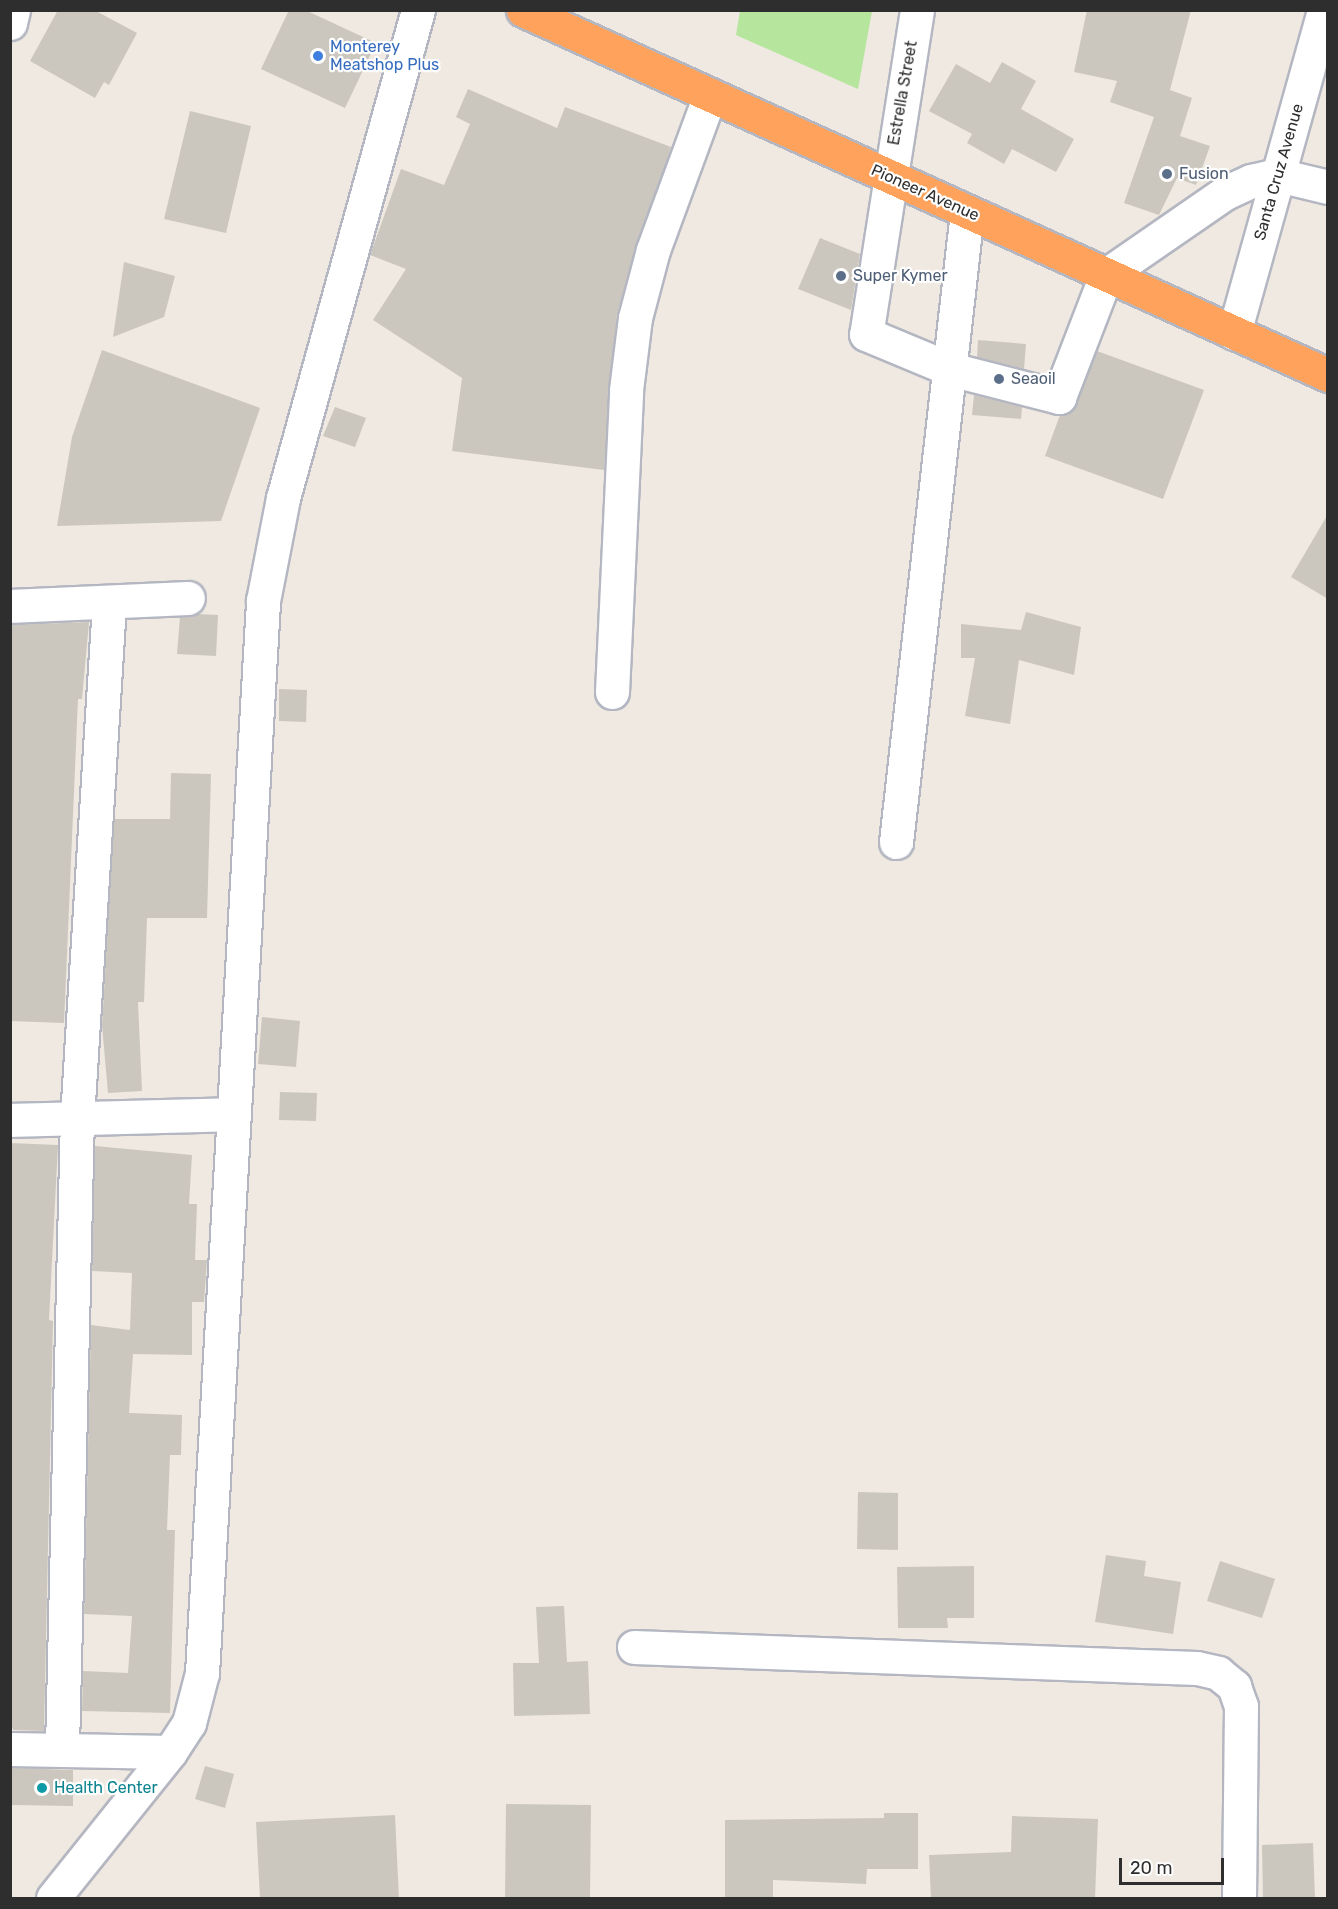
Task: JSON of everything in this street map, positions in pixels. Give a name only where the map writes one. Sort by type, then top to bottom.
[{"type":"highway","name":"Pioneer Avenue","points":[[523,10],[1328,375]]},
{"type":"street","points":[[10,23],[13,10]]},
{"type":"street","points":[[53,1899],[170,1752],[189,1723],[202,1673],[263,601],[283,498],[418,10]]},
{"type":"street","name":"Estrella Street","points":[[917,10],[888,176],[866,334],[950,369]]},
{"type":"street","name":"Santa Cruz Avenue","points":[[1234,333],[1324,10]]},
{"type":"street","points":[[612,692],[626,390],[635,318],[653,250],[710,95]]},
{"type":"street","points":[[950,369],[1059,397],[1106,275],[1225,193],[1278,175],[1328,187]]},
{"type":"street","points":[[896,842],[967,212]]},
{"type":"street","points":[[10,606],[188,598]]},
{"type":"street","points":[[62,1748],[77,1118],[109,603]]},
{"type":"street","points":[[10,1119],[233,1114]]},
{"type":"street","points":[[634,1647],[1197,1668],[1218,1673],[1234,1686],[1241,1706],[1239,1899]]},
{"type":"street","points":[[10,1749],[62,1748],[170,1752]]},
{"type":"green space","points":[[740,11],[872,11],[858,89],[736,35]]},
{"type":"building","points":[[58,10],[94,10],[137,33],[109,85],[104,82],[95,98],[30,61]]},
{"type":"building","name":"Monterey Meatshop Plus","points":[[289,10],[305,10],[376,43],[345,108],[261,69]]},
{"type":"building","points":[[1087,10],[1191,10],[1170,90],[1192,98],[1180,136],[1210,146],[1196,185],[1177,178],[1159,215],[1124,203],[1154,117],[1110,102],[1117,81],[1074,72]]},
{"type":"building","points":[[1002,62],[1036,81],[1021,109],[1074,139],[1056,172],[1012,149],[1004,164],[967,143],[972,134],[929,111],[956,64],[990,83]]},
{"type":"building","points":[[468,89],[557,128],[565,107],[671,147],[617,313],[604,470],[452,451],[462,378],[373,320],[406,269],[370,255],[401,169],[444,185],[470,124],[456,117]]},
{"type":"building","points":[[190,111],[251,126],[226,233],[164,219]]},
{"type":"building","name":"Super Kymer","points":[[820,238],[860,254],[851,310],[798,289]]},
{"type":"building","points":[[124,262],[175,276],[164,317],[113,337]]},
{"type":"building","points":[[978,340],[1026,344],[1024,369],[977,357]]},
{"type":"building","points":[[102,350],[260,408],[221,521],[57,526],[72,437]]},
{"type":"building","points":[[1097,351],[1204,390],[1163,499],[1045,456],[1060,415],[1076,404]]},
{"type":"building","points":[[974,395],[1022,407],[1021,419],[972,415]]},
{"type":"building","points":[[335,407],[366,418],[355,447],[323,436]]},
{"type":"building","points":[[1328,514],[1328,599],[1291,577]]},
{"type":"building","points":[[1026,612],[1081,627],[1074,675],[1019,660],[1010,724],[965,716],[975,658],[961,658],[961,624],[1021,630]]},
{"type":"building","points":[[198,614],[218,615],[216,656],[177,654],[180,617]]},
{"type":"building","points":[[89,622],[82,699],[78,699],[64,1023],[10,1021],[10,625]]},
{"type":"building","points":[[279,689],[307,690],[306,722],[279,721]]},
{"type":"building","points":[[171,773],[211,774],[207,918],[147,918],[144,1002],[138,1002],[142,1091],[108,1093],[102,1025],[114,819],[170,819]]},
{"type":"building","points":[[262,1017],[300,1021],[296,1067],[258,1064]]},
{"type":"building","points":[[280,1092],[317,1093],[316,1121],[279,1120]]},
{"type":"building","points":[[10,1143],[58,1145],[49,1320],[53,1321],[44,1731],[13,1730],[10,1721]]},
{"type":"building","points":[[95,1146],[192,1155],[189,1204],[197,1204],[195,1260],[207,1260],[204,1302],[192,1302],[192,1355],[133,1354],[129,1413],[182,1415],[181,1455],[170,1455],[167,1530],[175,1530],[170,1713],[82,1711],[83,1671],[128,1673],[132,1616],[84,1614],[91,1325],[130,1330],[132,1273],[92,1271]]},
{"type":"building","points":[[858,1492],[898,1493],[898,1550],[857,1549]]},
{"type":"building","points":[[1106,1555],[1146,1561],[1144,1576],[1181,1582],[1173,1634],[1095,1622]]},
{"type":"building","points":[[1220,1561],[1275,1579],[1262,1618],[1207,1601]]},
{"type":"building","points":[[974,1566],[974,1618],[947,1618],[948,1628],[898,1628],[897,1567]]},
{"type":"building","points":[[564,1606],[567,1662],[588,1661],[590,1714],[514,1716],[513,1663],[539,1663],[536,1607]]},
{"type":"building","points":[[205,1766],[234,1774],[225,1808],[195,1799]]},
{"type":"building","name":"Health Center","points":[[12,1768],[73,1770],[73,1806],[11,1805]]},
{"type":"building","points":[[506,1804],[591,1805],[590,1899],[505,1899]]},
{"type":"building","points":[[884,1813],[918,1813],[918,1869],[867,1869],[866,1884],[773,1880],[773,1899],[725,1899],[725,1820],[884,1818]]},
{"type":"building","points":[[395,1815],[399,1899],[260,1899],[256,1822]]},
{"type":"building","points":[[1012,1816],[1098,1819],[1095,1899],[931,1899],[929,1855],[1011,1852]]},
{"type":"building","points":[[1313,1843],[1315,1899],[1263,1899],[1262,1845]]},
{"type":"place","name":"Monterey Meatshop Plus","points":[[318,56]]},
{"type":"place","name":"Fusion","points":[[1167,174]]},
{"type":"place","name":"Super Kymer","points":[[841,276]]},
{"type":"place","name":"Seaoil","points":[[999,379]]},
{"type":"place","name":"Health Center","points":[[42,1788]]}]
